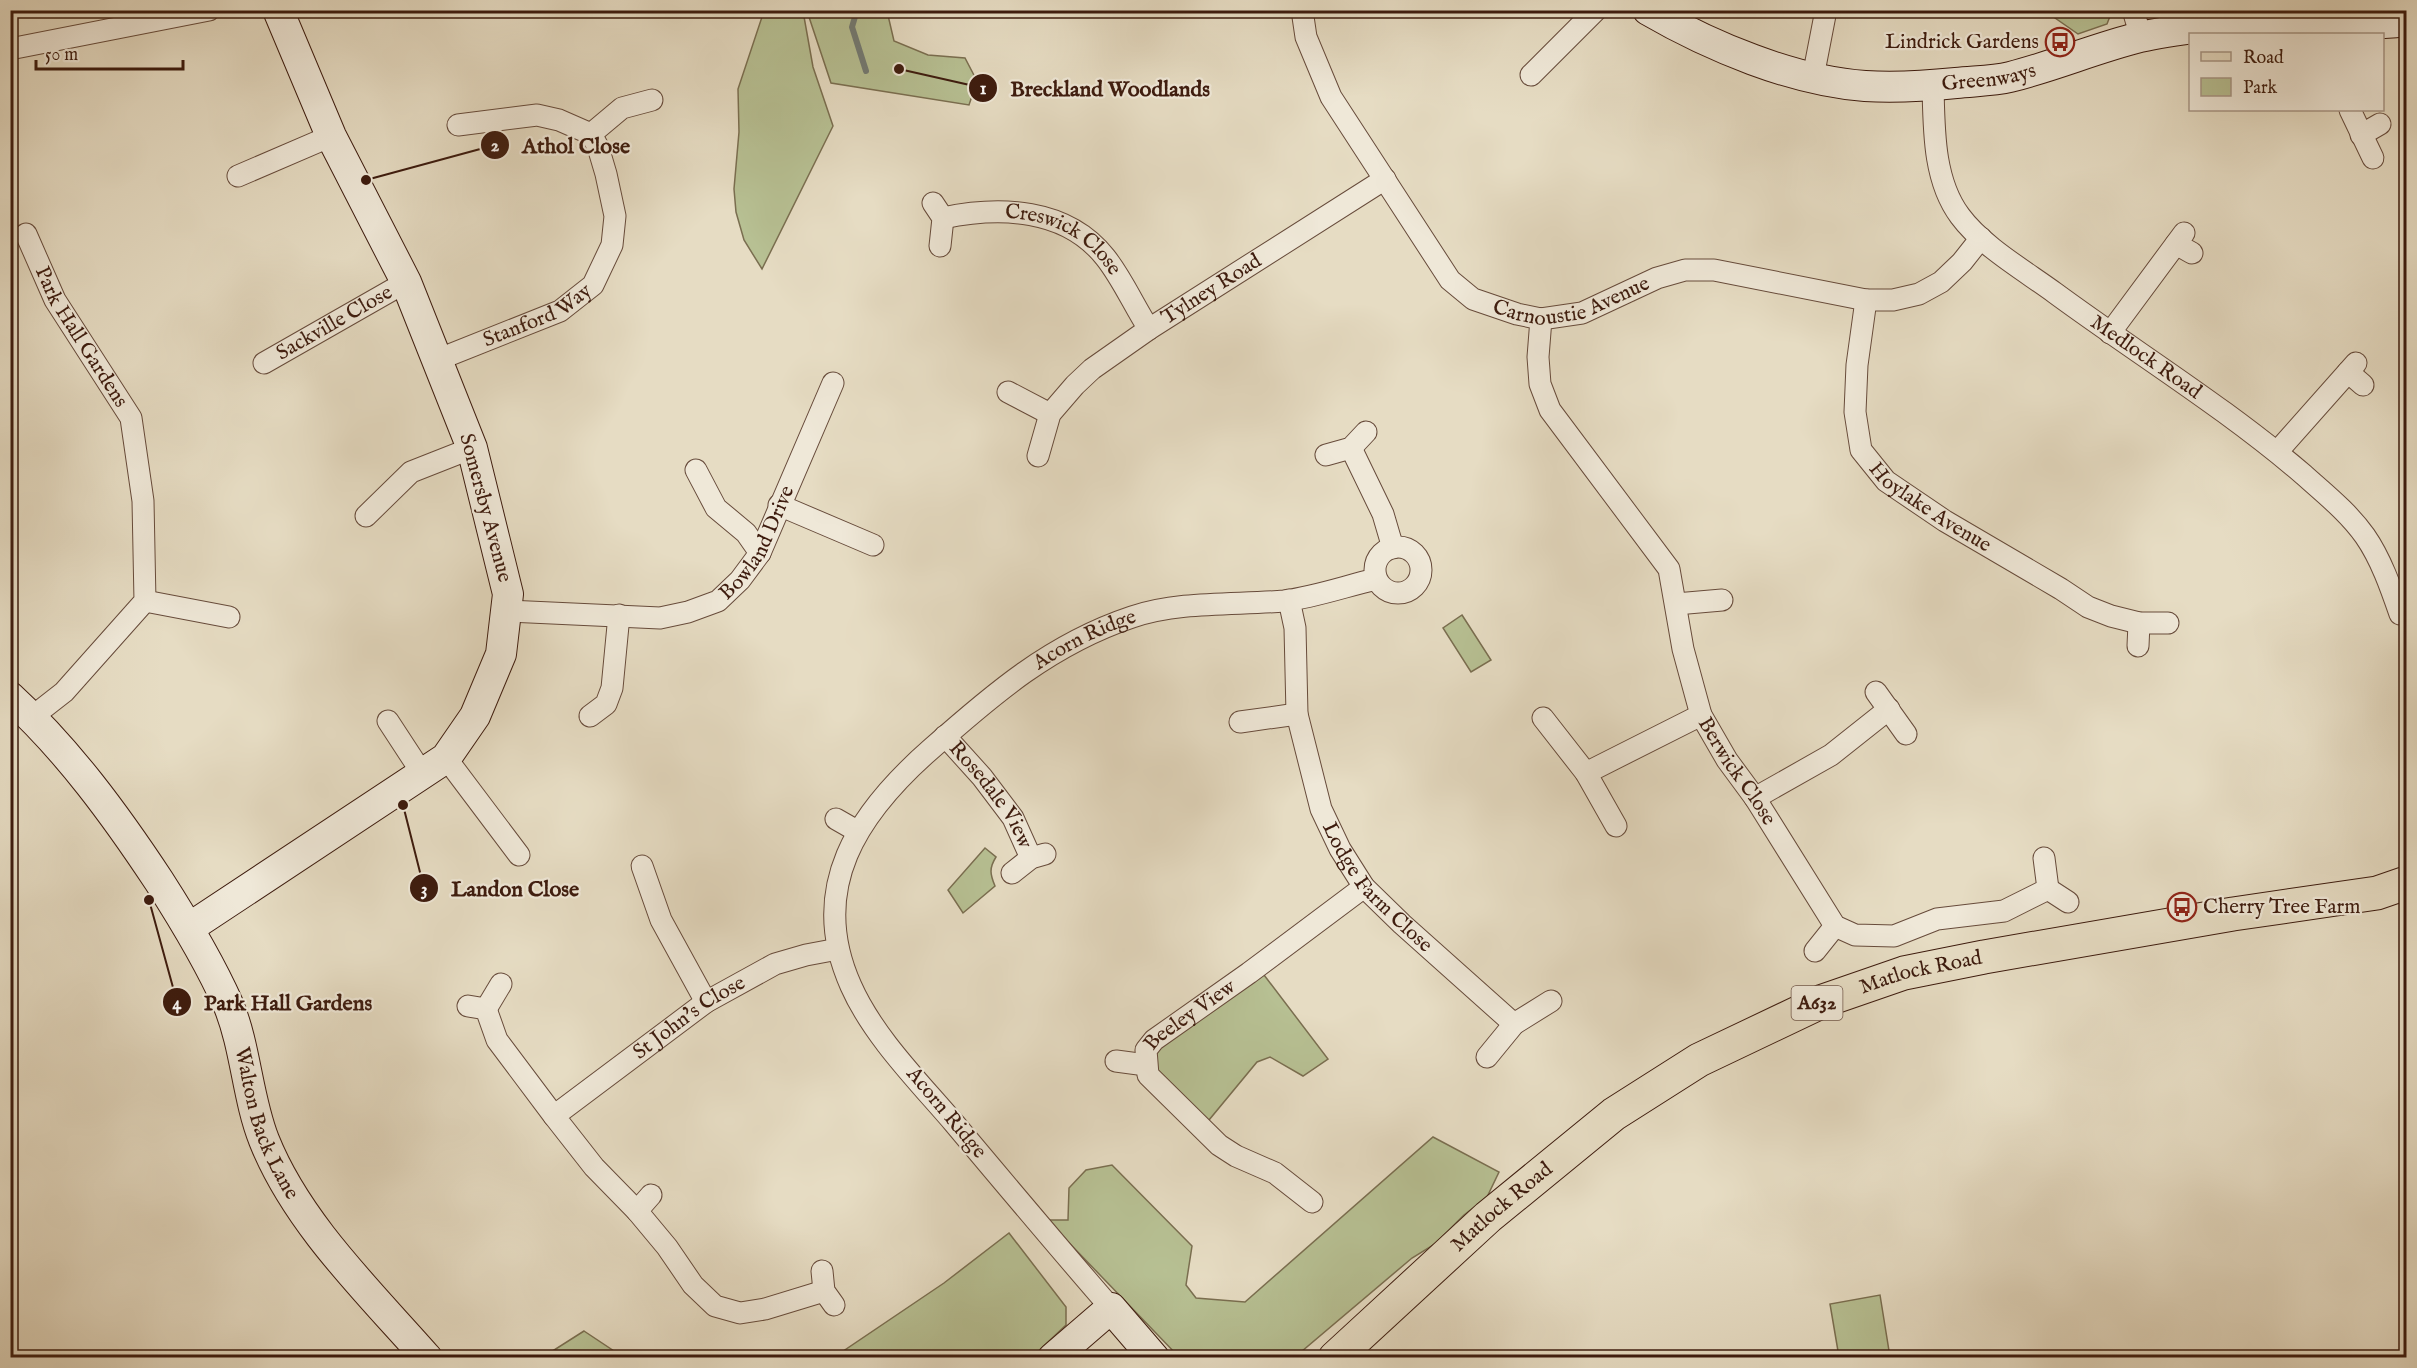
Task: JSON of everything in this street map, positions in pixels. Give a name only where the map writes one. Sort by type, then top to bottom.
[{"type":"main road","name":"Matlock Road","points":[[1335,1358],[1488,1217],[1614,1114],[1699,1060],[1822,1001],[1904,973],[2233,914],[2378,893],[2406,883]]},
{"type":"street","points":[[10,49],[209,10]]},
{"type":"street","name":"Somersby Avenue","points":[[189,928],[434,765],[475,716],[501,654],[508,594],[472,448],[406,282],[331,136],[278,10]]},
{"type":"street","name":"Carnoustie Avenue","points":[[1302,10],[1306,37],[1331,98],[1450,280],[1473,299],[1517,314],[1541,319],[1582,313],[1657,278],[1685,270],[1714,270],[1866,300],[1893,300],[1919,294],[1941,282],[1962,262],[1981,238]]},
{"type":"street","points":[[1531,75],[1596,10]]},
{"type":"street","name":"Greenways","points":[[1648,10],[1686,32],[1748,59],[1813,77],[1864,86],[1933,85],[2007,78],[2137,24],[2210,25],[2284,21],[2340,29],[2406,21]]},
{"type":"street","points":[[1813,77],[1826,10]]},
{"type":"street","name":"Medlock Road","points":[[1933,85],[1934,136],[1945,186],[1960,216],[1981,238],[2109,333],[2277,452],[2352,519],[2398,581],[2400,614]]},
{"type":"street","points":[[458,125],[537,115],[559,120],[591,134],[622,108],[652,100]]},
{"type":"street","points":[[2350,111],[2373,158]]},
{"type":"street","points":[[2361,135],[2380,124]]},
{"type":"street","name":"Stanford Way","points":[[437,360],[560,311],[592,285],[612,245],[615,216],[603,165],[591,134]]},
{"type":"street","points":[[238,176],[331,136]]},
{"type":"street","name":"Tylney Road","points":[[1038,456],[1050,414],[1067,393],[1092,369],[1149,329],[1385,179]]},
{"type":"street","name":"Creswick Close","points":[[940,246],[938,211],[964,214],[988,212],[1032,214],[1068,225],[1087,238],[1106,258],[1149,329]]},
{"type":"street","name":"Park Hall Gardens","points":[[26,234],[55,300],[131,418],[144,501],[145,601]]},
{"type":"street","points":[[2109,333],[2184,243]]},
{"type":"street","name":"Sackville Close","points":[[264,363],[406,282]]},
{"type":"street","name":"Hoylake Avenue","points":[[1866,300],[1857,365],[1855,412],[1862,450],[1886,481],[1945,521],[2088,607],[2110,616],[2139,623],[2168,623]]},
{"type":"street","name":"Berwick Close","points":[[1541,319],[1538,357],[1540,384],[1550,410],[1669,569],[1683,649],[1701,715],[1727,760],[1755,798],[1834,926]]},
{"type":"street","points":[[2277,452],[2356,374]]},
{"type":"street","name":"Bowland Drive","points":[[506,611],[660,618],[687,612],[718,601],[740,580],[760,553],[833,383]]},
{"type":"street","points":[[1008,392],[1050,414]]},
{"type":"street","points":[[1326,455],[1351,448],[1366,432]]},
{"type":"street","points":[[366,516],[411,472],[472,448]]},
{"type":"street","points":[[1351,448],[1383,514],[1394,548]]},
{"type":"street","points":[[696,470],[716,508],[746,533],[760,553]]},
{"type":"street","points":[[779,505],[873,545]]},
{"type":"street","points":[[1394,548],[1404,548],[1414,553],[1420,562],[1422,573],[1412,590],[1402,594],[1392,593],[1382,588],[1376,579],[1377,559],[1384,552],[1394,548]]},
{"type":"street","name":"Acorn Ridge","points":[[1154,1358],[912,1074],[871,1021],[851,987],[838,949],[834,916],[837,882],[857,831],[887,792],[915,763],[1018,675],[1086,634],[1133,616],[1163,608],[1289,600],[1376,579]]},
{"type":"street","name":"Lodge Farm Close","points":[[1289,600],[1295,628],[1297,714],[1321,809],[1340,849],[1364,887],[1402,924],[1515,1024]]},
{"type":"street","points":[[1676,604],[1722,600]]},
{"type":"street","points":[[32,717],[64,692],[145,601],[230,617]]},
{"type":"street","points":[[590,716],[606,704],[612,688],[619,615]]},
{"type":"street","points":[[2138,646],[2139,623]]},
{"type":"street","name":"Walton Back Lane","points":[[10,697],[32,717],[92,786],[133,842],[189,928],[228,1005],[264,1140],[283,1176],[311,1226],[427,1358]]},
{"type":"street","points":[[1755,798],[1831,755],[1882,701],[1906,734]]},
{"type":"street","points":[[1240,722],[1297,714]]},
{"type":"street","points":[[1586,773],[1701,715]]},
{"type":"street","points":[[1543,718],[1586,773],[1616,826]]},
{"type":"street","points":[[388,721],[434,765],[519,855]]},
{"type":"street","name":"Rosedale View","points":[[945,736],[982,777],[1038,856],[1012,873]]},
{"type":"street","points":[[836,819],[857,831]]},
{"type":"street","points":[[2044,858],[2048,889],[2068,902]]},
{"type":"street","points":[[642,866],[661,920],[706,1002]]},
{"type":"street","name":"Beeley View","points":[[1311,1202],[1275,1173],[1236,1156],[1219,1145],[1148,1075],[1146,1050],[1154,1040],[1244,967],[1364,887]]},
{"type":"street","points":[[1815,951],[1834,926],[1855,935],[1894,936],[1936,918],[2004,910],[2048,889]]},
{"type":"street","name":"St John's Close","points":[[554,1116],[706,1002],[775,964],[838,949]]},
{"type":"street","points":[[501,984],[477,1007],[497,1040],[594,1167],[667,1247],[693,1285],[715,1306],[740,1313],[765,1309],[827,1289]]},
{"type":"street","points":[[1487,1057],[1515,1024],[1551,1000]]},
{"type":"street","name":"Beeley View","points":[[1116,1061],[1146,1065]]},
{"type":"street","points":[[636,1211],[651,1196]]},
{"type":"street","points":[[1053,1358],[1111,1308]]},
{"type":"green space","points":[[764,11],[803,11],[813,67],[833,126],[762,269],[744,240],[736,212],[734,189],[739,132],[738,89]]},
{"type":"green space","points":[[807,11],[887,11],[894,41],[928,55],[965,58],[977,81],[969,105],[831,83]]},
{"type":"green space","points":[[2045,11],[2112,11],[2107,24],[2078,34]]},
{"type":"green space","points":[[1462,615],[1491,660],[1471,672],[1443,628]]},
{"type":"green space","points":[[985,848],[996,857],[991,871],[995,886],[963,913],[948,890]]},
{"type":"green space","points":[[1261,971],[1328,1059],[1303,1076],[1270,1057],[1257,1062],[1204,1126],[1177,1097],[1152,1062],[1161,1041]]},
{"type":"green space","points":[[1433,1137],[1499,1172],[1487,1197],[1464,1215],[1435,1244],[1412,1258],[1295,1357],[1179,1357],[1047,1220],[1068,1220],[1069,1188],[1086,1170],[1112,1165],[1192,1246],[1186,1285],[1196,1298],[1245,1302]]},
{"type":"green space","points":[[1009,1233],[1066,1307],[1066,1325],[1032,1357],[833,1358],[944,1283]]},
{"type":"green space","points":[[1880,1295],[1890,1357],[1839,1357],[1830,1304]]},
{"type":"green space","points":[[584,1331],[623,1357],[543,1357]]},
{"type":"waterway","points":[[857,10],[852,27],[866,71]]},
{"type":"place","name":"Lindrick Gardens","points":[[2060,42]]},
{"type":"place","name":"Breckland Woodlands","points":[[899,69]]},
{"type":"place","name":"Athol Close","points":[[366,180]]},
{"type":"place","name":"Landon Close","points":[[403,805]]},
{"type":"place","name":"Park Hall Gardens","points":[[149,900]]},
{"type":"place","name":"Cherry Tree Farm","points":[[2182,907]]}]
